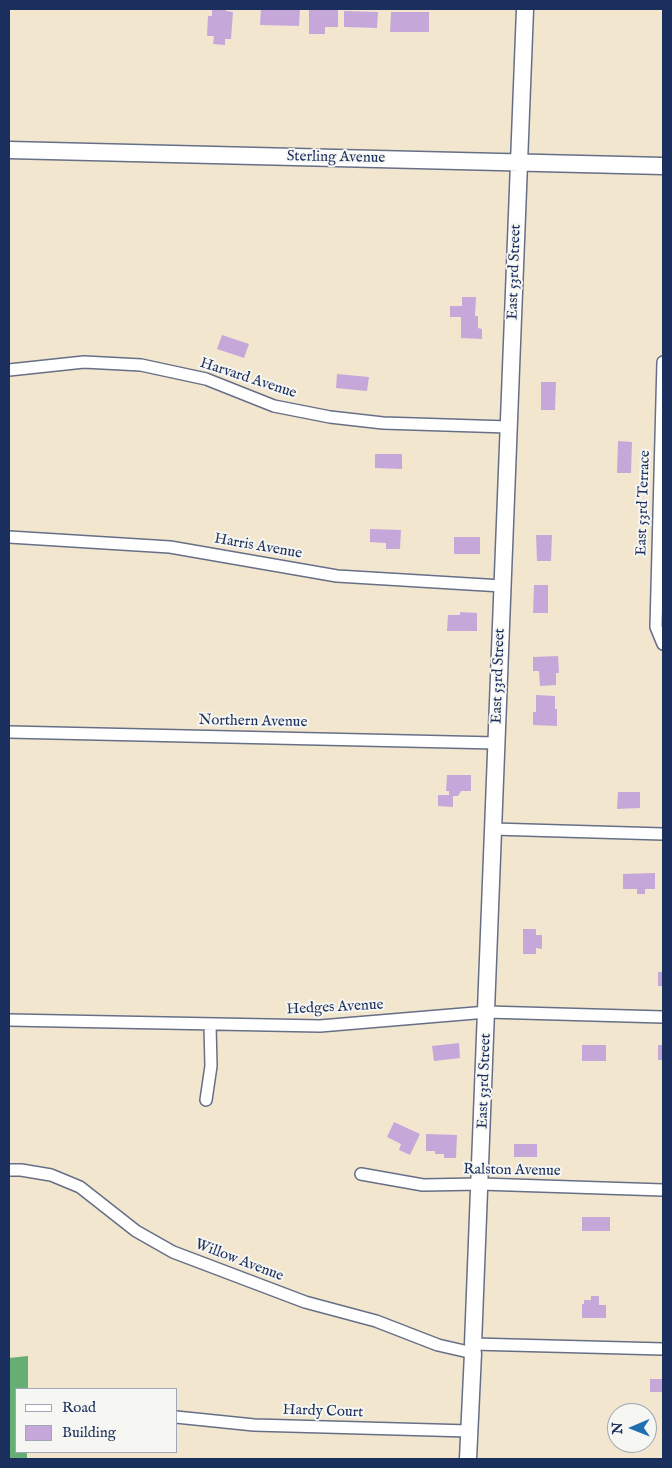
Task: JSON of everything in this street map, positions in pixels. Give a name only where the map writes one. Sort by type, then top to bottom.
[{"type":"street","name":"East 53rd Street","points":[[468,1459],[481,1184],[496,743],[525,9]]},
{"type":"street","name":"Sterling Avenue","points":[[9,150],[663,166]]},
{"type":"street","name":"Harvard Avenue","points":[[9,370],[84,362],[141,366],[206,379],[274,406],[330,417],[383,424],[508,427]]},
{"type":"street","name":"East 53rd Terrace","points":[[663,362],[656,626],[663,644]]},
{"type":"street","name":"Harris Avenue","points":[[9,537],[170,547],[338,576],[502,586]]},
{"type":"street","name":"Northern Avenue","points":[[9,732],[496,743]]},
{"type":"street","points":[[493,829],[663,834]]},
{"type":"street","name":"Hedges Avenue","points":[[9,1020],[320,1026],[487,1012],[663,1017]]},
{"type":"street","points":[[206,1100],[211,1066],[210,1025]]},
{"type":"street","name":"Willow Avenue","points":[[9,1170],[51,1175],[80,1187],[136,1231],[173,1252],[305,1302],[376,1321],[438,1345],[473,1348],[663,1350]]},
{"type":"street","name":"Ralston Avenue","points":[[361,1174],[423,1185],[481,1184],[663,1190]]},
{"type":"street","name":"Hardy Court","points":[[178,1417],[254,1425],[469,1431]]},
{"type":"green space","points":[[28,1356],[28,1388],[15,1388],[15,1453],[27,1453],[27,1459],[9,1459],[9,1358]]},
{"type":"building","points":[[212,9],[226,9],[226,11],[233,12],[231,39],[225,39],[225,45],[213,44],[214,36],[207,36],[208,16],[212,16]]},
{"type":"building","points":[[261,9],[300,9],[299,26],[260,25]]},
{"type":"building","points":[[309,10],[338,10],[338,27],[325,27],[325,34],[309,34]]},
{"type":"building","points":[[344,11],[378,12],[377,28],[344,27]]},
{"type":"building","points":[[391,12],[429,12],[429,32],[390,32]]},
{"type":"building","points":[[462,297],[476,297],[475,316],[478,316],[478,328],[482,329],[482,339],[461,338],[461,317],[450,317],[450,306],[462,306]]},
{"type":"building","points":[[222,335],[249,344],[244,358],[217,349]]},
{"type":"building","points":[[337,374],[369,377],[367,391],[336,388]]},
{"type":"building","points":[[541,382],[556,382],[555,410],[541,410]]},
{"type":"building","points":[[618,441],[632,442],[631,473],[617,473]]},
{"type":"building","points":[[375,454],[402,454],[402,469],[375,468]]},
{"type":"building","points":[[370,529],[401,530],[400,549],[386,549],[386,543],[370,542]]},
{"type":"building","points":[[536,535],[552,535],[551,561],[537,561]]},
{"type":"building","points":[[454,537],[480,537],[480,554],[454,554]]},
{"type":"building","points":[[534,585],[548,585],[548,613],[533,613]]},
{"type":"building","points":[[460,612],[477,613],[477,631],[447,631],[448,615],[460,615]]},
{"type":"building","points":[[558,656],[559,673],[556,673],[556,685],[540,686],[539,671],[533,671],[533,657]]},
{"type":"building","points":[[536,695],[555,696],[557,726],[533,725],[533,712],[536,712]]},
{"type":"building","points":[[447,775],[471,775],[471,791],[461,791],[458,796],[453,796],[453,807],[438,806],[438,795],[449,795],[449,791],[446,791]]},
{"type":"building","points":[[618,792],[640,792],[640,808],[617,809]]},
{"type":"building","points":[[655,873],[655,889],[645,889],[645,894],[637,894],[637,889],[623,889],[623,874]]},
{"type":"building","points":[[523,929],[536,929],[536,935],[542,935],[542,949],[536,948],[536,954],[523,954]]},
{"type":"building","points":[[658,972],[663,972],[663,986],[658,986]]},
{"type":"building","points":[[459,1043],[460,1058],[434,1061],[432,1046]]},
{"type":"building","points":[[582,1045],[606,1045],[606,1061],[582,1061]]},
{"type":"building","points":[[658,1045],[663,1045],[663,1060],[658,1060]]},
{"type":"building","points":[[394,1122],[420,1134],[410,1155],[399,1150],[401,1144],[387,1137]]},
{"type":"building","points":[[426,1134],[457,1135],[456,1158],[444,1158],[444,1154],[426,1151]]},
{"type":"building","points":[[514,1144],[537,1144],[537,1157],[514,1157]]},
{"type":"building","points":[[582,1217],[610,1217],[610,1231],[582,1231]]},
{"type":"building","points":[[591,1296],[599,1296],[599,1305],[606,1305],[606,1318],[582,1318],[582,1304],[584,1304],[584,1300],[591,1300]]},
{"type":"building","points":[[650,1379],[663,1379],[663,1392],[650,1392]]}]
